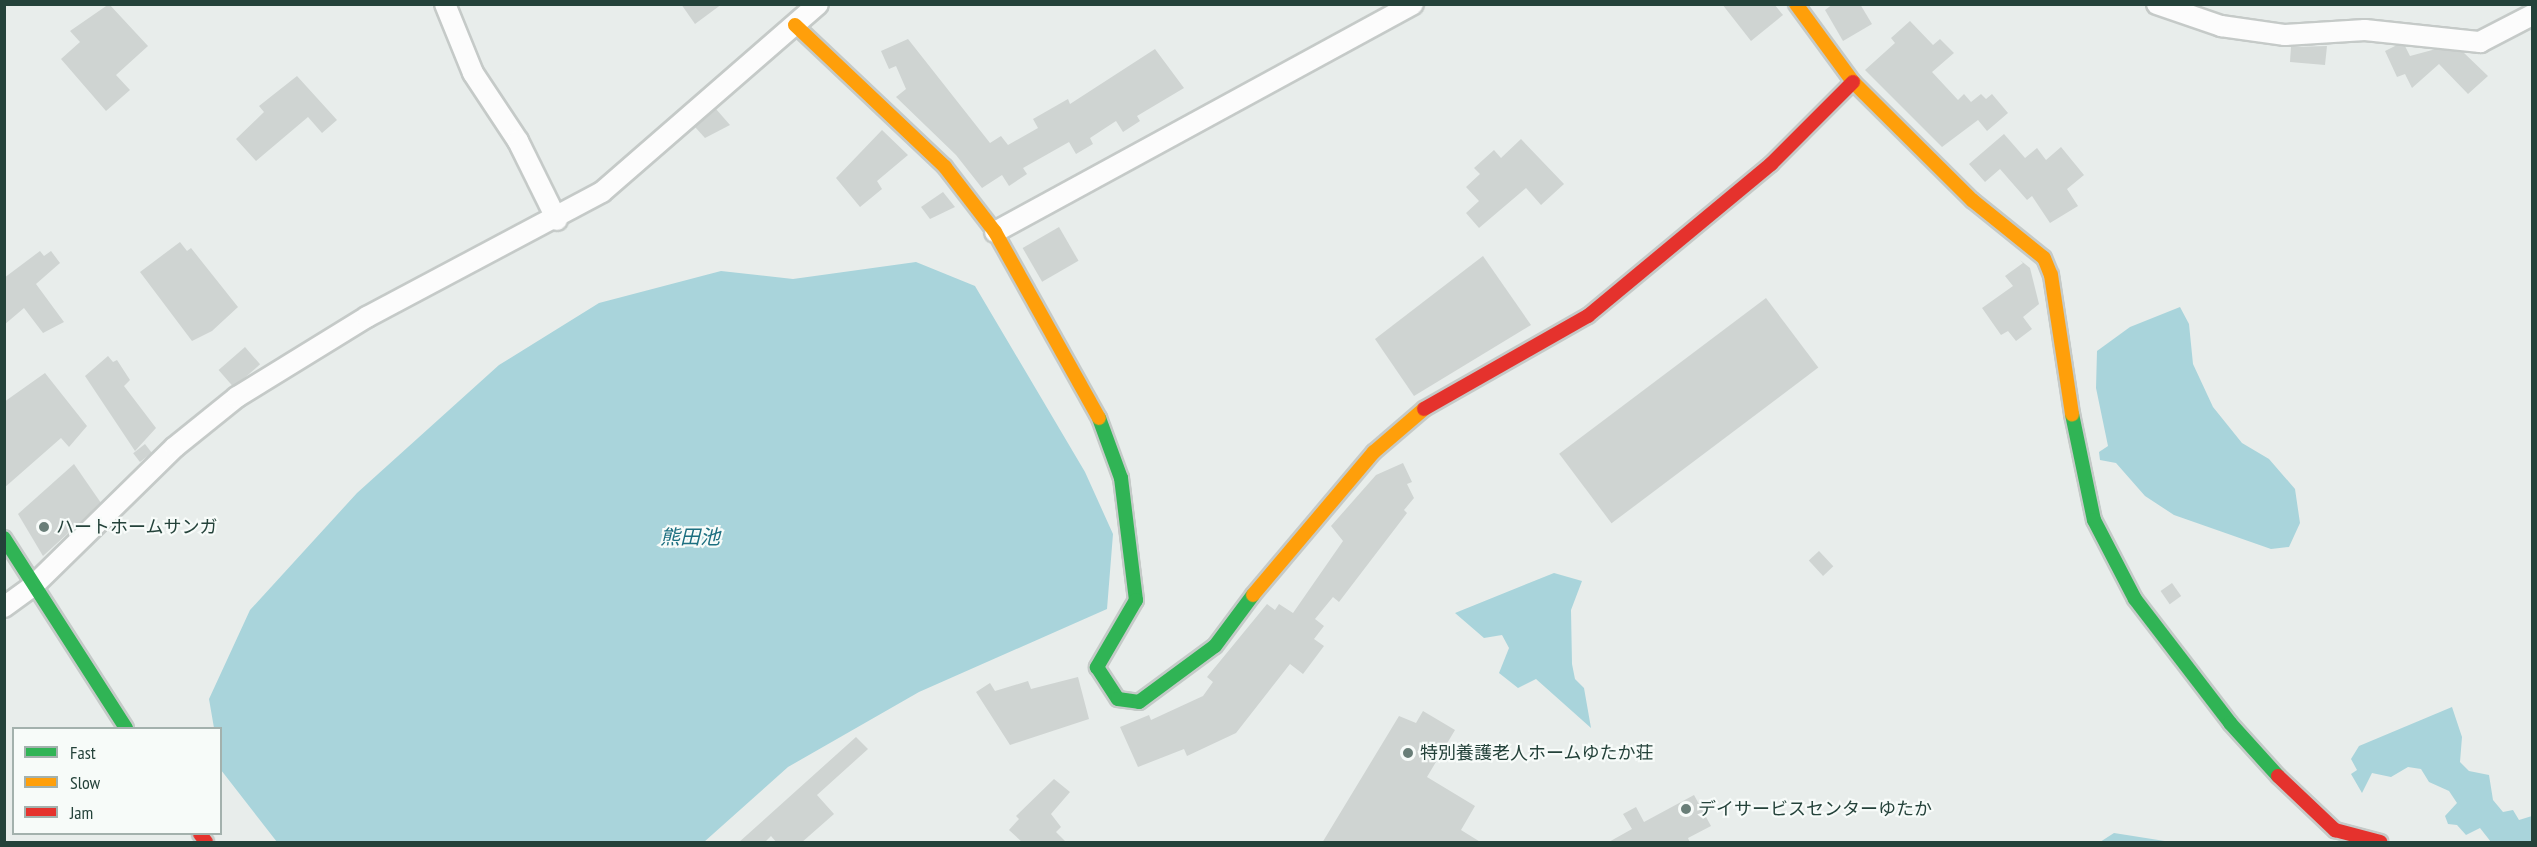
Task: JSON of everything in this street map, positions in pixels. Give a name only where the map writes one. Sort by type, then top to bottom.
[{"type":"street","points":[[446,4],[473,73],[518,141],[557,220]]},
{"type":"street","points":[[4,607],[34,585],[175,447],[237,397],[367,317],[557,220],[653,153],[818,4]]},
{"type":"street","points":[[995,232],[1413,4]]},
{"type":"street","points":[[1796,4],[1853,82],[1972,200],[2044,258],[2050,275],[2077,446],[2094,520],[2135,599],[2230,723],[2313,813],[2335,830],[2380,843]]},
{"type":"street","points":[[2157,4],[2221,26],[2285,35],[2365,30],[2480,42],[2532,15]]},
{"type":"street","points":[[795,25],[945,167],[995,232],[1106,430],[1121,478],[1136,600],[1097,668],[1118,699],[1139,702],[1215,646],[1276,564],[1374,452],[1430,404],[1588,316],[1772,164],[1853,82]]},
{"type":"street","points":[[4,538],[125,727]]},
{"type":"water","name":"熊田池","points":[[916,262],[975,286],[1085,472],[1113,534],[1107,609],[919,692],[788,767],[704,842],[277,842],[222,771],[222,727],[214,727],[209,699],[250,610],[357,493],[499,365],[599,303],[721,271],[793,279]]},
{"type":"water","points":[[2180,307],[2189,324],[2193,364],[2213,407],[2242,443],[2269,459],[2295,489],[2300,523],[2289,547],[2271,549],[2174,515],[2145,496],[2116,463],[2100,460],[2099,452],[2108,446],[2096,388],[2097,351],[2130,327]]},
{"type":"water","points":[[1554,573],[1582,581],[1571,610],[1572,664],[1575,679],[1584,688],[1591,728],[1536,679],[1518,688],[1499,673],[1509,648],[1502,635],[1484,638],[1455,613]]},
{"type":"water","points":[[2452,707],[2462,737],[2460,762],[2469,771],[2489,775],[2493,800],[2503,812],[2513,810],[2519,820],[2532,816],[2532,842],[2491,842],[2480,828],[2466,835],[2457,825],[2448,824],[2445,816],[2457,803],[2449,791],[2429,782],[2421,769],[2408,767],[2391,777],[2372,773],[2362,793],[2351,774],[2357,770],[2351,759],[2359,746]]},
{"type":"water","points":[[2114,833],[2171,842],[2100,842]]},
{"type":"building","points":[[109,4],[148,46],[116,75],[130,90],[106,111],[61,59],[80,42],[70,31]]},
{"type":"building","points":[[681,4],[722,4],[695,24]]},
{"type":"building","points":[[1722,4],[1774,4],[1783,15],[1751,41]]},
{"type":"building","points":[[1833,4],[1860,4],[1872,24],[1843,41],[1825,10]]},
{"type":"building","points":[[1910,21],[1933,45],[1940,39],[1954,53],[1932,72],[1958,100],[1964,94],[1971,102],[1981,94],[1986,99],[1992,94],[2008,113],[1987,131],[1978,120],[1942,147],[1865,70],[1895,43],[1891,38]]},
{"type":"building","points":[[908,39],[990,143],[1001,136],[1008,145],[1038,128],[1033,119],[1068,99],[1070,104],[1155,49],[1184,88],[1137,116],[1140,121],[1123,132],[1116,121],[1090,138],[1093,144],[1076,154],[1069,142],[1023,168],[1027,174],[1009,186],[1002,175],[982,188],[956,155],[896,97],[906,89],[896,66],[889,69],[881,51]]},
{"type":"building","points":[[2397,45],[2405,46],[2410,56],[2436,49],[2463,52],[2488,76],[2468,94],[2439,64],[2412,88],[2405,74],[2397,77],[2385,51]]},
{"type":"building","points":[[2327,46],[2325,65],[2290,62],[2291,47]]},
{"type":"building","points":[[297,76],[337,120],[322,133],[308,117],[256,161],[236,139],[264,112],[259,106]]},
{"type":"building","points":[[716,109],[730,125],[705,138],[695,127]]},
{"type":"building","points":[[882,130],[908,155],[877,181],[882,189],[860,207],[836,178]]},
{"type":"building","points":[[2004,134],[2025,158],[2037,148],[2046,160],[2061,147],[2084,175],[2067,189],[2078,206],[2050,223],[2032,196],[2027,200],[2000,169],[1985,182],[1969,164]]},
{"type":"building","points":[[1521,139],[1564,184],[1541,205],[1526,188],[1479,228],[1466,213],[1479,201],[1466,187],[1480,174],[1474,168],[1494,150],[1501,158]]},
{"type":"building","points":[[943,192],[955,207],[930,219],[921,207]]},
{"type":"building","points":[[1059,227],[1078,261],[1042,282],[1023,248]]},
{"type":"building","points":[[180,242],[187,251],[191,248],[238,307],[212,331],[192,341],[140,272]]},
{"type":"building","points":[[40,251],[44,256],[51,251],[60,263],[36,284],[64,322],[43,333],[24,308],[4,325],[4,278]]},
{"type":"building","points":[[1483,256],[1531,325],[1414,396],[1375,339]]},
{"type":"building","points":[[2020,260],[2030,268],[2039,304],[2023,317],[2032,329],[2016,341],[2008,331],[2001,335],[1982,308],[2013,286],[2005,276],[2023,263]]},
{"type":"building","points":[[1766,298],[1818,367],[1612,523],[1559,454]]},
{"type":"building","points":[[245,347],[260,364],[234,387],[219,370]]},
{"type":"building","points":[[108,356],[113,362],[117,360],[130,380],[124,386],[156,428],[135,451],[85,376]]},
{"type":"building","points":[[45,373],[87,426],[69,447],[61,438],[4,488],[4,402]]},
{"type":"building","points":[[145,444],[152,453],[140,462],[133,453]]},
{"type":"building","points":[[1403,463],[1412,482],[1407,484],[1414,498],[1404,510],[1407,513],[1339,602],[1333,597],[1315,619],[1324,626],[1314,639],[1324,646],[1303,674],[1290,664],[1236,733],[1187,756],[1184,749],[1138,767],[1120,727],[1149,715],[1151,720],[1203,696],[1213,682],[1207,677],[1267,604],[1275,610],[1279,604],[1293,613],[1343,541],[1331,526],[1376,475]]},
{"type":"building","points":[[74,464],[101,503],[43,556],[18,514]]},
{"type":"building","points":[[1819,551],[1833,566],[1823,576],[1809,561]]},
{"type":"building","points":[[2172,583],[2181,596],[2170,604],[2161,591]]},
{"type":"building","points":[[1078,677],[1089,719],[1010,745],[976,692],[990,683],[995,691],[1028,681],[1031,689]]},
{"type":"building","name":"特別養護老人ホームゆたか荘","points":[[1423,711],[1455,730],[1427,777],[1475,806],[1461,830],[1482,843],[1322,843],[1399,716],[1416,723]]},
{"type":"building","points":[[856,737],[868,749],[817,795],[834,814],[801,843],[777,843],[771,836],[764,843],[738,843]]},
{"type":"building","points":[[1054,779],[1070,792],[1051,814],[1061,827],[1056,832],[1067,843],[1023,843],[1009,830],[1019,819],[1016,816]]},
{"type":"building","name":"デイサービスセンターゆたか","points":[[1694,795],[1711,826],[1688,838],[1690,843],[1607,843],[1632,829],[1623,814],[1636,807],[1644,822]]},
{"type":"traffic: fast","points":[[2072,414],[2094,520],[2135,599],[2230,723],[2278,776]]},
{"type":"traffic: fast","points":[[1099,418],[1121,478],[1136,600],[1097,667],[1118,699],[1139,702],[1215,646],[1253,595]]},
{"type":"traffic: fast","points":[[4,538],[125,727]]},
{"type":"traffic: slow","points":[[1796,4],[1853,82],[1972,200],[2044,258],[2051,275],[2072,414]]},
{"type":"traffic: slow","points":[[795,25],[945,167],[995,232],[1099,418]]},
{"type":"traffic: slow","points":[[1253,595],[1374,452],[1424,409]]},
{"type":"traffic: jam","points":[[1424,409],[1588,316],[1771,164],[1853,82]]},
{"type":"traffic: jam","points":[[2278,776],[2335,830],[2380,842]]},
{"type":"traffic: jam","points":[[201,835],[206,842]]},
{"type":"place","name":"ハートホームサンガ","points":[[44,527]]},
{"type":"place","name":"特別養護老人ホームゆたか荘","points":[[1408,753]]},
{"type":"place","name":"デイサービスセンターゆたか","points":[[1686,809]]}]
